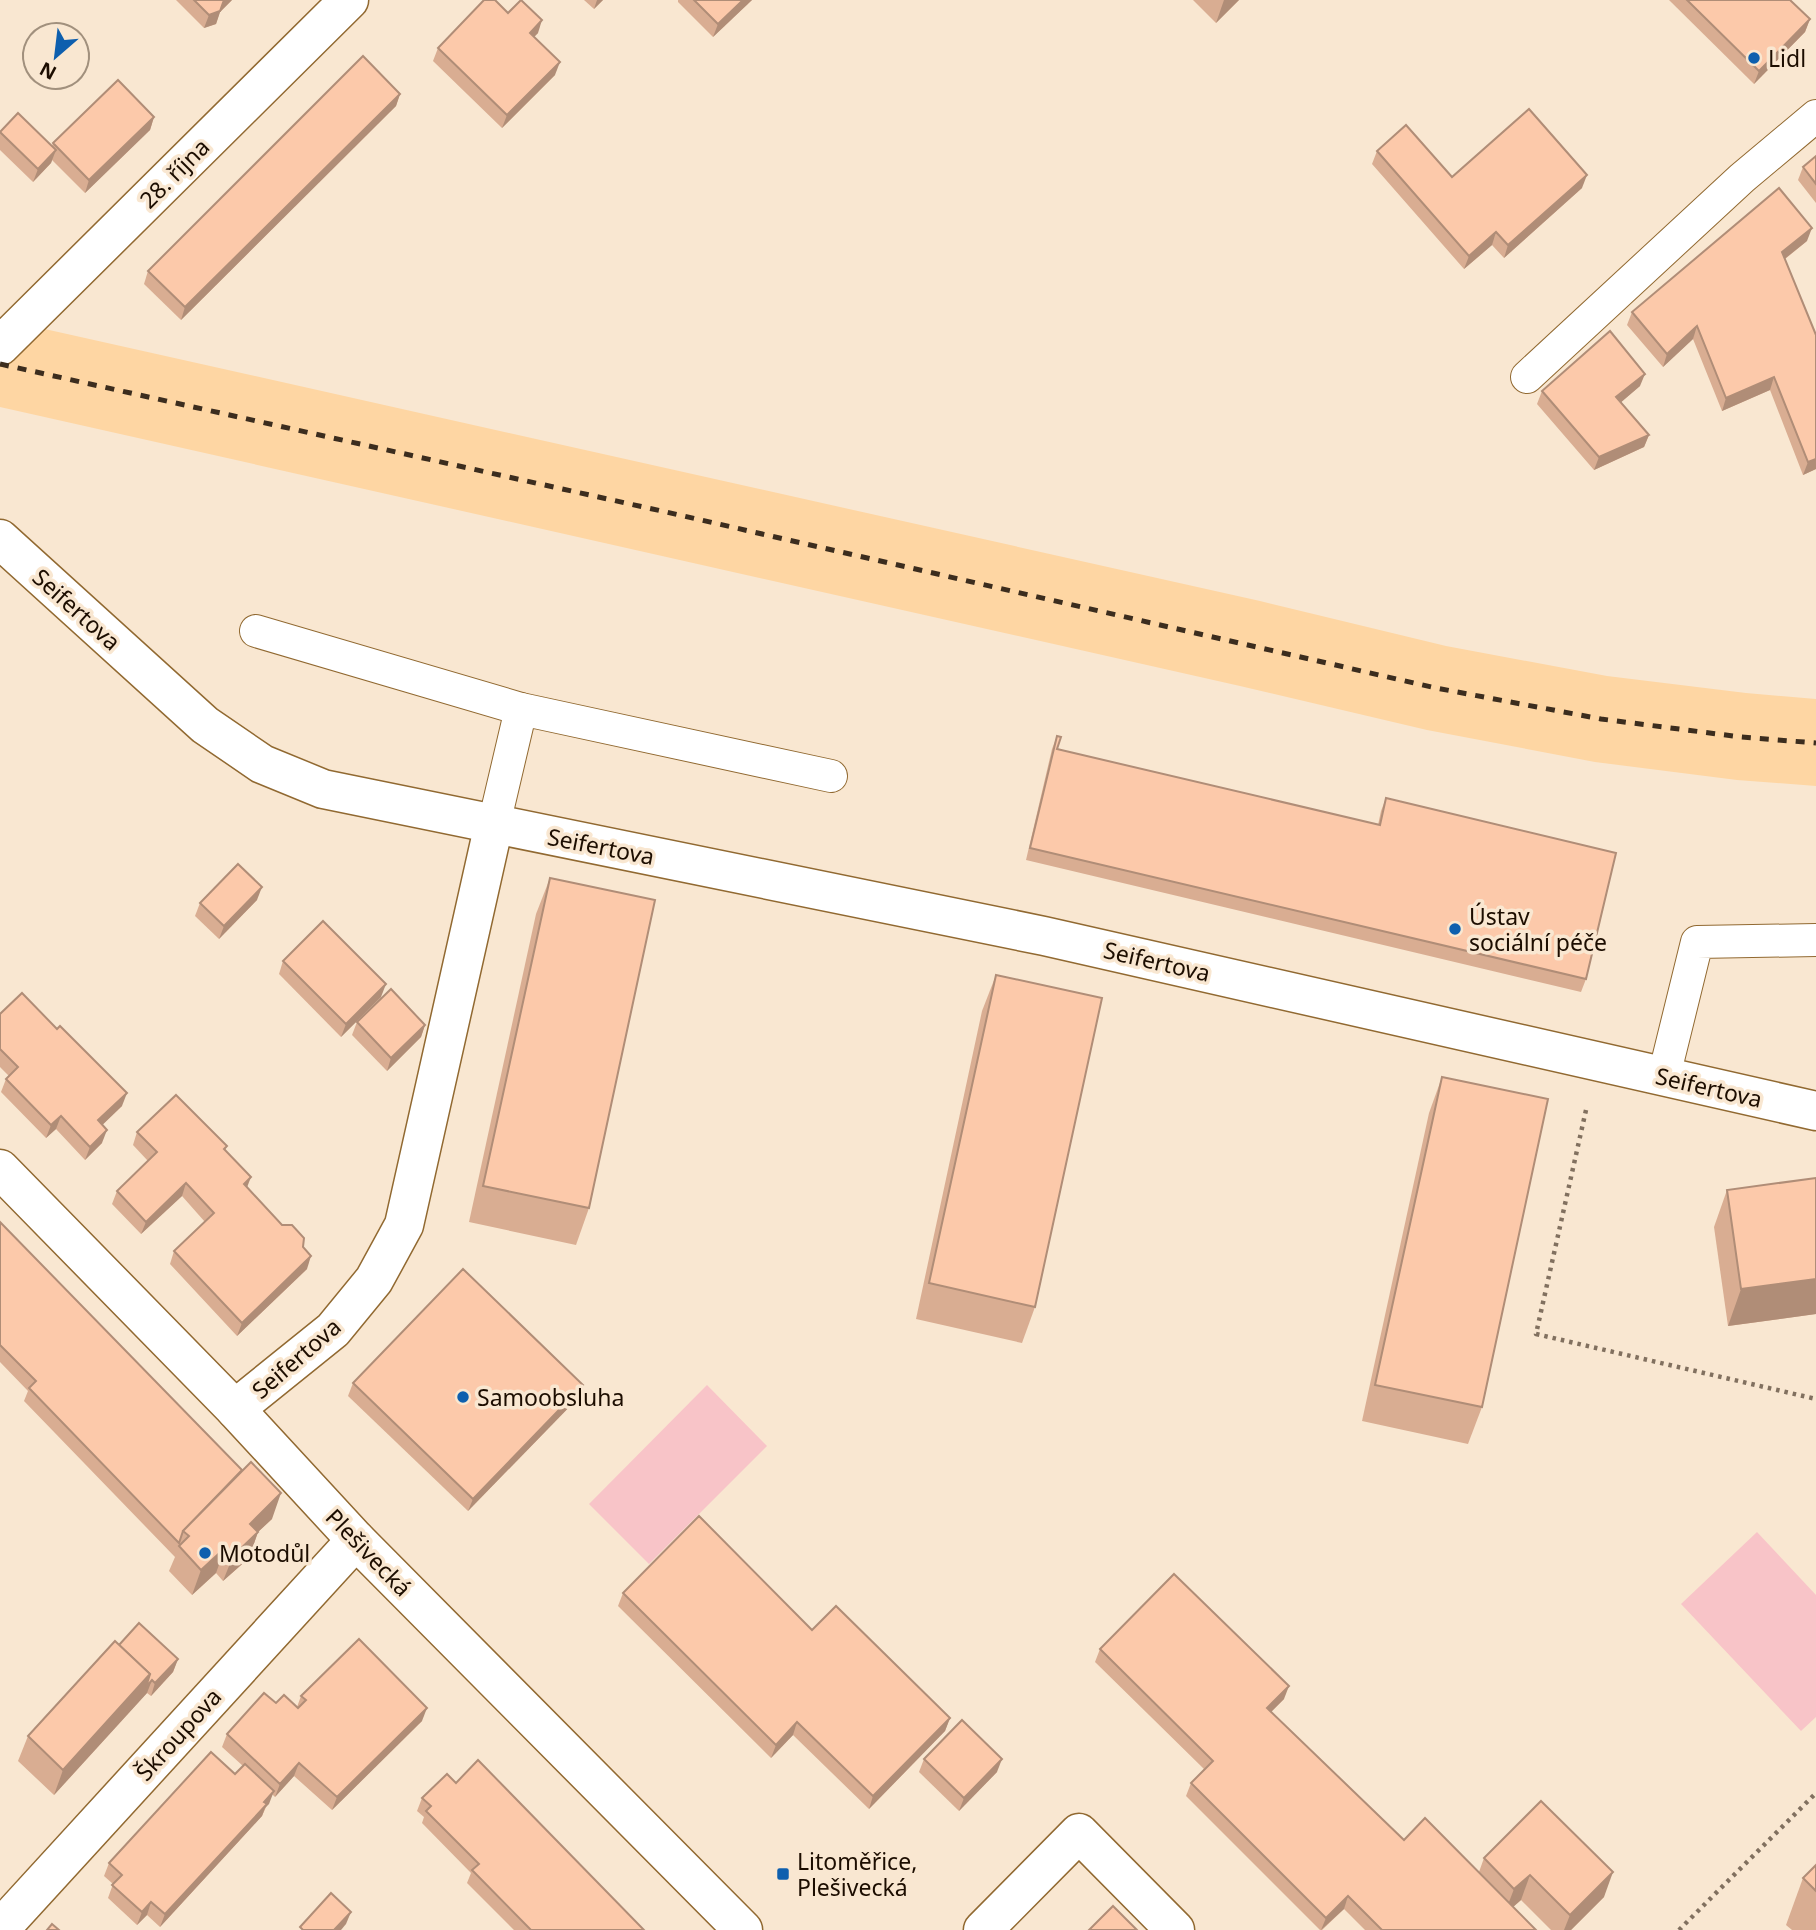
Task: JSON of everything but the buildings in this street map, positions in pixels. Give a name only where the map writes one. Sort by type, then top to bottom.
[{"type":"street","name":"28. října","points":[[0,346],[349,0]]},
{"type":"street","name":"Seifertova","points":[[0,539],[205,725],[262,764],[323,789],[1044,936],[1816,1111]]},
{"type":"street","name":"Seifertova","points":[[235,1409],[333,1330],[374,1280],[404,1224],[494,824]]},
{"type":"street","name":"Plešivecká","points":[[0,1169],[235,1409],[355,1540],[743,1930]]},
{"type":"street","name":"Škroupova","points":[[0,1929],[355,1540]]},
{"type":"street","points":[[983,1930],[1079,1833],[1175,1930]]},
{"type":"lane","points":[[1527,377],[1742,178],[1816,116]]},
{"type":"lane","points":[[256,631],[521,709],[831,776]]},
{"type":"lane","points":[[494,824],[521,709]]},
{"type":"lane","points":[[1664,1076],[1697,942],[1816,940]]},
{"type":"path","points":[[1598,1060],[1536,1334],[1816,1399]]},
{"type":"path","points":[[1679,1930],[1816,1793]]},
{"type":"shaded area","points":[[0,319],[1260,601],[1446,646],[1607,676],[1816,699],[1816,786],[1737,780],[1595,762],[1427,730],[0,407]]},
{"type":"shaded area","points":[[707,1385],[767,1446],[649,1564],[589,1504]]},
{"type":"shaded area","points":[[1757,1532],[1816,1595],[1816,1717],[1801,1731],[1681,1604]]},
{"type":"railway","points":[[0,364],[666,512],[1436,688],[1601,719],[1741,737],[1816,743]]},
{"type":"place","name":"Lidl","points":[[1754,58]]},
{"type":"place","name":"Ústav sociální péče","points":[[1455,929]]},
{"type":"place","name":"Samoobsluha","points":[[463,1397]]},
{"type":"place","name":"Motodůl","points":[[205,1553]]},
{"type":"place","name":"Litoměřice, Plešivecká","points":[[783,1874]]}]
